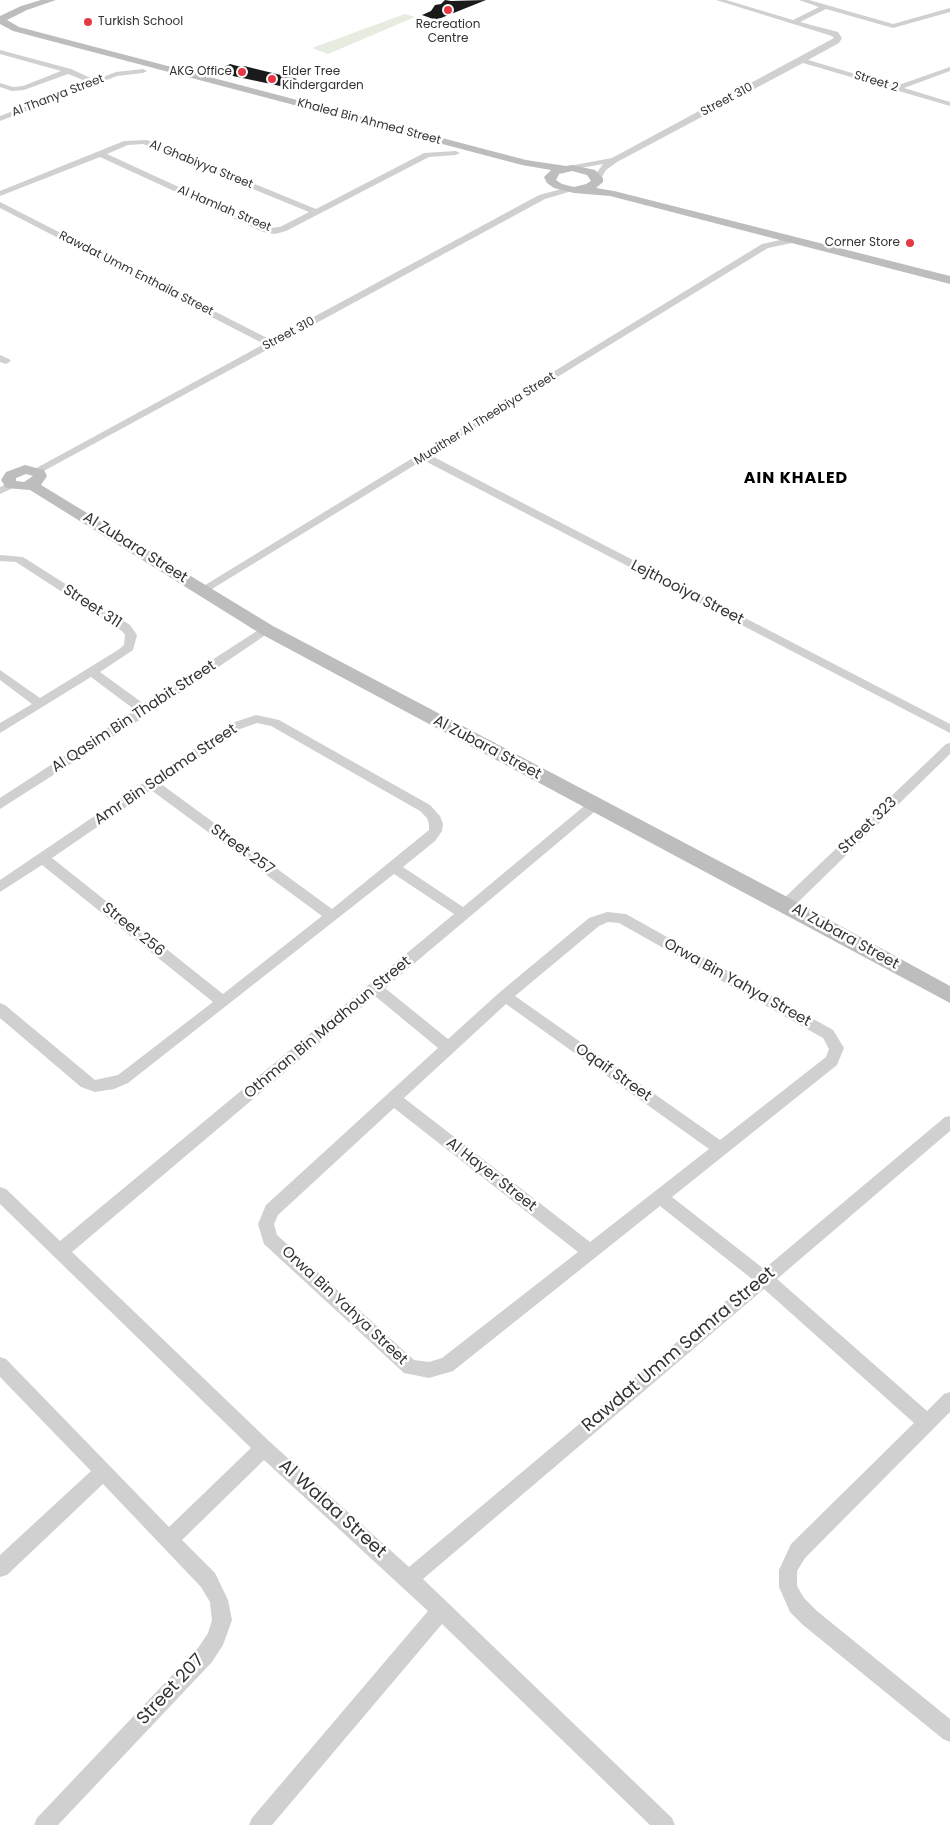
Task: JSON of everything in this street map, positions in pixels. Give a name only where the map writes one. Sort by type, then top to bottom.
[{"type":"main road","points":[[1,18],[37,0]]},
{"type":"main road","points":[[1,18],[24,8],[51,0]]},
{"type":"main road","name":"Khaled Bin Ahmed Street","points":[[1,18],[16,29],[520,161],[591,172],[598,179]]},
{"type":"main road","name":"Khaled Bin Ahmed Street","points":[[0,32],[456,153],[526,172],[551,181]]},
{"type":"main road","points":[[568,168],[555,172],[551,181],[558,186],[610,193],[950,280]]},
{"type":"main road","points":[[574,189],[590,187],[598,179],[618,188],[950,272]]},
{"type":"main road","points":[[0,464],[8,483],[25,469],[34,478]]},
{"type":"main road","name":"Al Zubara Street","points":[[34,478],[267,630],[594,805],[786,905],[950,995]]},
{"type":"street","points":[[718,0],[794,22],[824,7]]},
{"type":"street","points":[[802,0],[893,26],[950,10]]},
{"type":"street","name":"Street 310","points":[[598,179],[603,168],[614,160],[802,60],[836,41],[838,38],[835,34],[794,22]]},
{"type":"street","points":[[0,52],[68,71],[94,82]]},
{"type":"street","name":"Street 2","points":[[802,60],[950,104]]},
{"type":"street","points":[[897,88],[950,69]]},
{"type":"street","name":"Al Thanya Street","points":[[0,119],[94,82],[117,70],[143,71]]},
{"type":"street","points":[[0,84],[12,89],[24,88],[68,71]]},
{"type":"street","name":"Al Ghabiyya Street","points":[[0,194],[100,154],[138,142],[149,143],[316,212]]},
{"type":"street","name":"Al Hamlah Street","points":[[100,154],[266,230],[275,231],[283,230],[426,152],[456,153]]},
{"type":"street","name":"Street 310","points":[[568,168],[614,160]]},
{"type":"street","points":[[542,197],[551,181]]},
{"type":"street","name":"Street 310","points":[[34,478],[272,344],[542,197],[574,189]]},
{"type":"street","name":"Rawdat Umm Enthaila Street","points":[[0,205],[272,344]]},
{"type":"street","points":[[761,232],[767,240],[765,246]]},
{"type":"street","name":"Muaither Al Theebiya Street","points":[[203,590],[765,246],[794,240]]},
{"type":"street","name":"Lejthooiya Street","points":[[424,456],[950,729]]},
{"type":"street","name":"Street 311","points":[[0,558],[19,559],[126,628],[131,634],[129,647],[0,729]]},
{"type":"street","name":"Al Qasim Bin Thabit Street","points":[[0,804],[267,630]]},
{"type":"street","points":[[92,672],[145,711]]},
{"type":"street","points":[[0,674],[40,704]]},
{"type":"street","name":"Amr Bin Salama Street","points":[[0,886],[236,726],[256,719],[266,719],[275,722],[424,808],[433,816],[436,824],[435,831],[430,838],[123,1079],[103,1086],[86,1083],[0,1009]]},
{"type":"street","name":"Street 323","points":[[786,905],[950,746]]},
{"type":"street","name":"Street 257","points":[[152,784],[332,916]]},
{"type":"street","name":"Othman Bin Madhoun Street","points":[[61,1251],[594,805]]},
{"type":"street","name":"Street 256","points":[[43,858],[223,1002]]},
{"type":"street","points":[[394,867],[464,914]]},
{"type":"street","name":"Orwa Bin Yahya Street","points":[[608,917],[621,918],[828,1034],[837,1048],[832,1061],[661,1198],[446,1365],[429,1370],[410,1367],[270,1238],[266,1224],[272,1210],[448,1048],[594,922],[608,917]]},
{"type":"street","points":[[375,988],[448,1048]]},
{"type":"street","name":"Oqaif Street","points":[[506,996],[721,1149]]},
{"type":"street","name":"Al Hayer Street","points":[[392,1098],[590,1252]]},
{"type":"street","name":"Rawdat Umm Samra Street","points":[[409,1578],[950,1122]]},
{"type":"street","name":"Al Walaa Street","points":[[0,1194],[264,1448],[409,1578],[664,1825]]},
{"type":"street","points":[[661,1198],[764,1278],[927,1423]]},
{"type":"street","name":"Street 207","points":[[0,1365],[208,1580],[218,1600],[222,1620],[216,1638],[205,1655],[44,1825]]},
{"type":"street","points":[[948,1727],[810,1618],[797,1605],[788,1586],[788,1570],[798,1551],[950,1400]]},
{"type":"street","points":[[170,1539],[264,1448]]},
{"type":"street","points":[[0,1568],[103,1472]]},
{"type":"street","points":[[259,1825],[441,1610]]},
{"type":"shaded area","points":[[405,14],[415,17],[328,54],[312,48]]},
{"type":"building","name":"Recreation Centre","points":[[445,0],[486,0],[436,20],[422,15],[431,11],[435,5],[441,4]]},
{"type":"building","points":[[230,64],[297,79],[285,87],[214,72]]},
{"type":"place","name":"Recreation Centre","points":[[448,10]]},
{"type":"place","name":"Turkish School","points":[[88,22]]},
{"type":"place","name":"AKG Office","points":[[242,72]]},
{"type":"place","name":"Elder Tree Kindergarden","points":[[272,79]]},
{"type":"place","name":"Corner Store","points":[[910,243]]},
{"type":"district","name":"AIN KHALED","points":[[796,479]]}]
